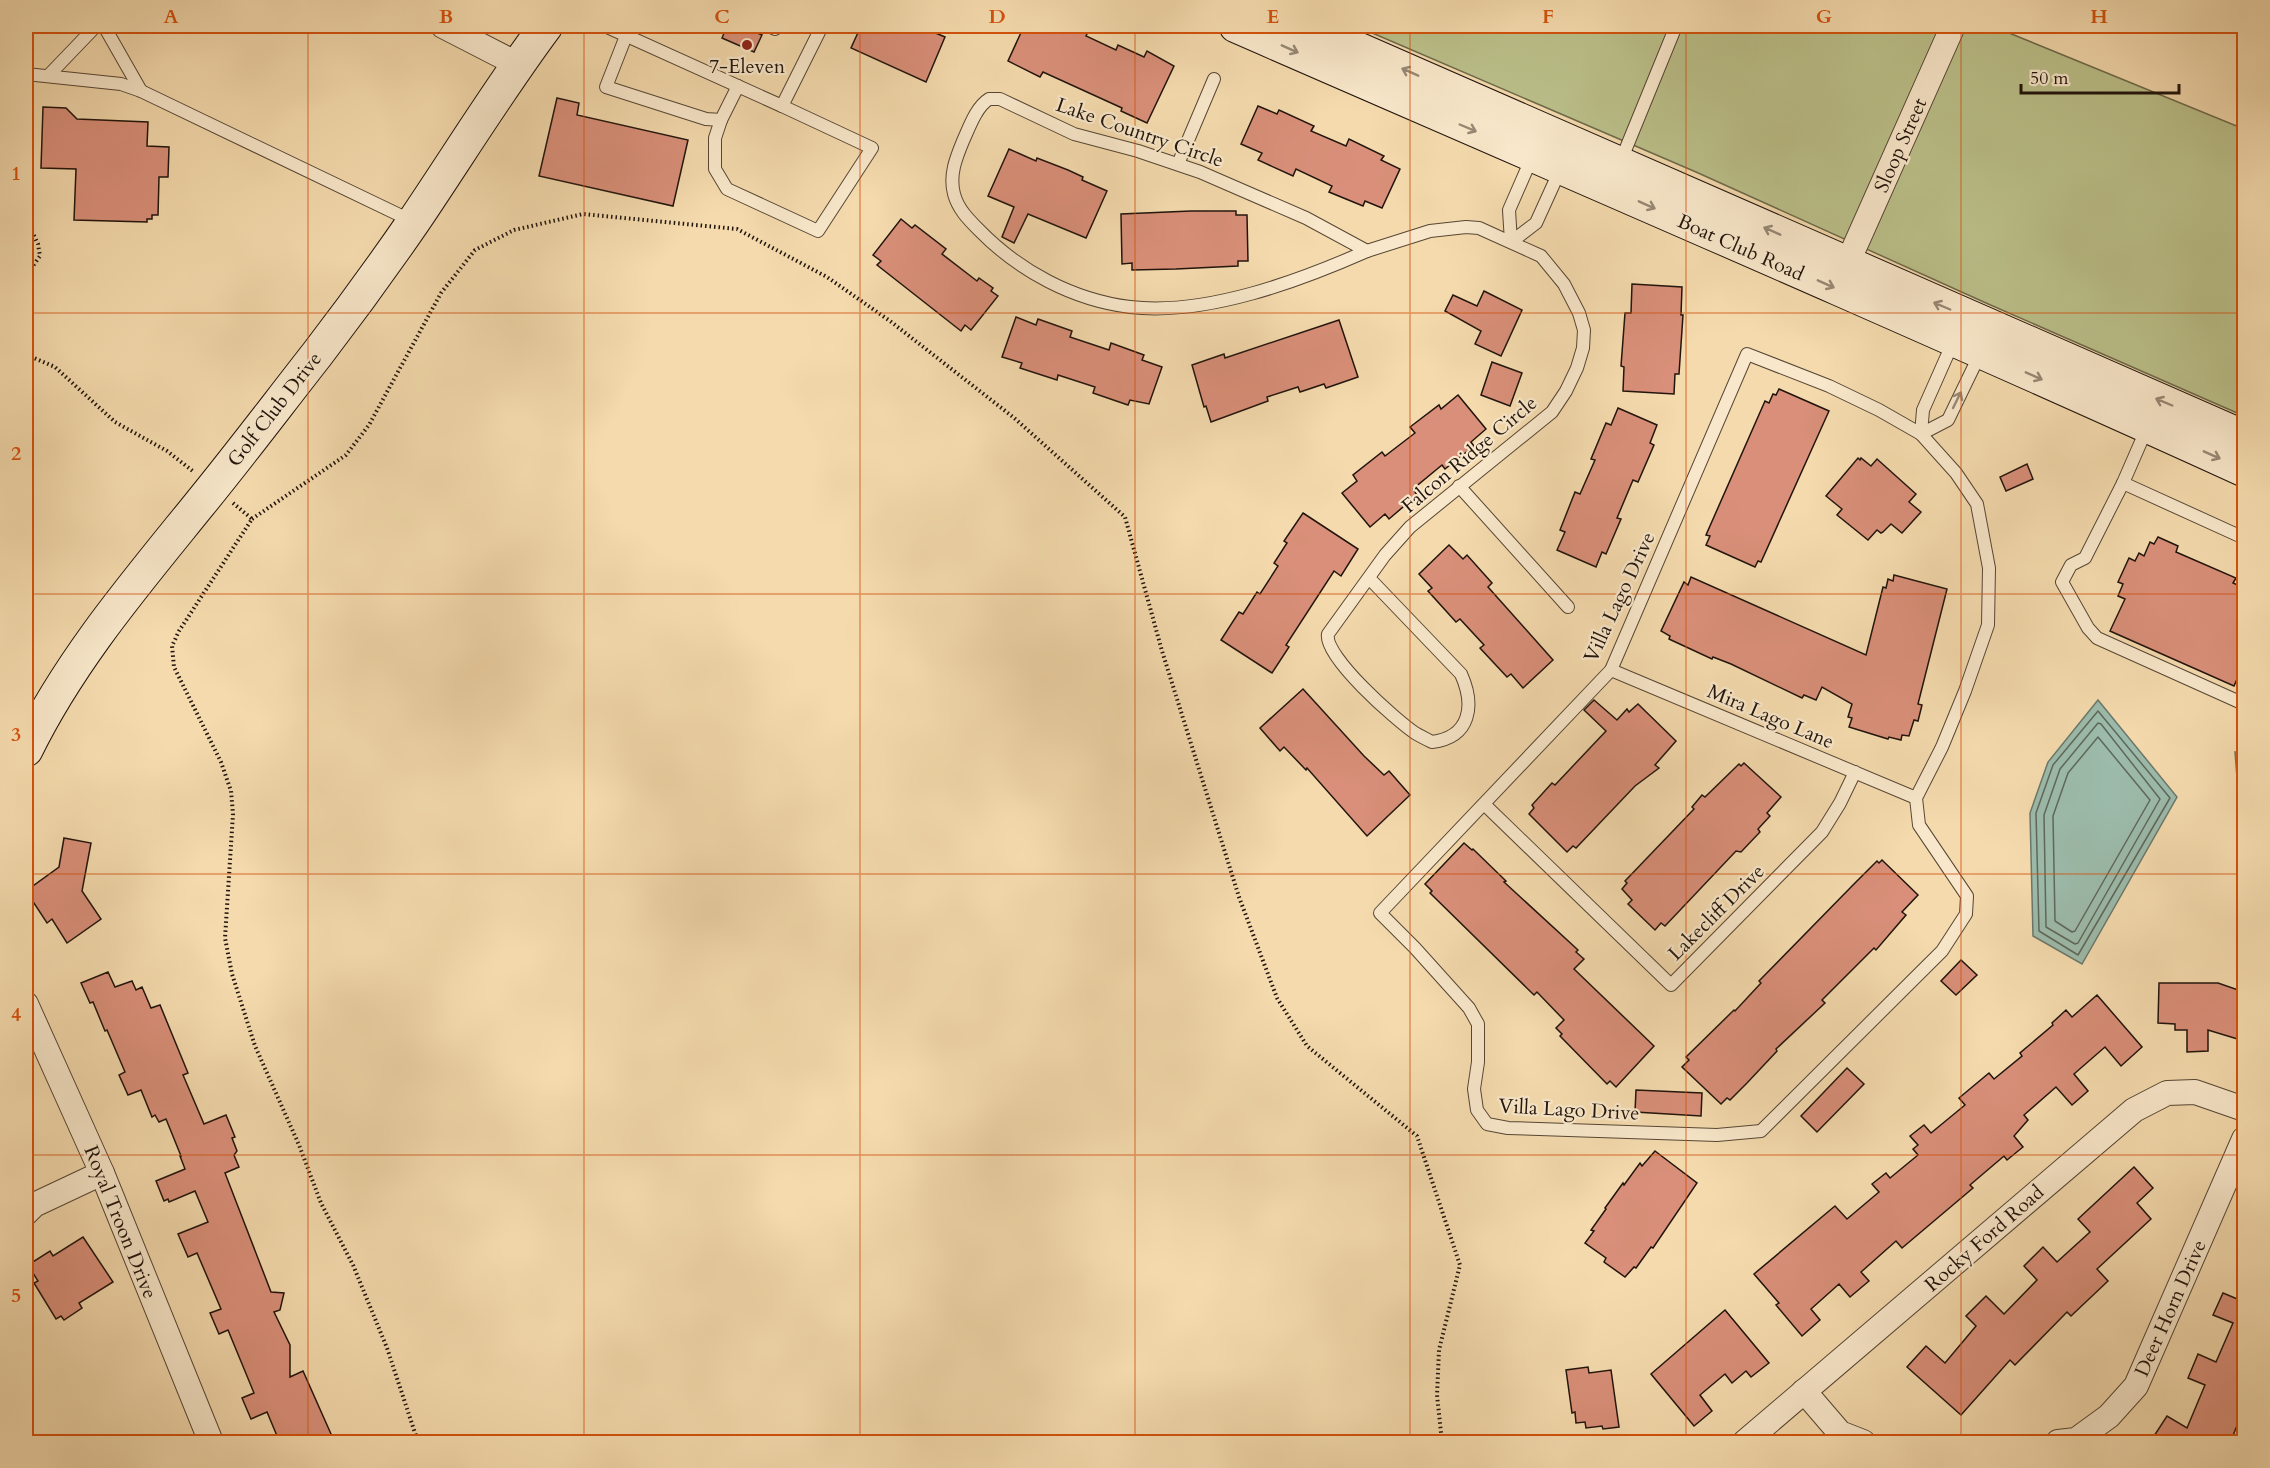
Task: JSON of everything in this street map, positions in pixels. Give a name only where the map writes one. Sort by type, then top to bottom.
[{"type":"main road","name":"Golf Club Drive","points":[[517,64],[521,26]]},
{"type":"main road","name":"Golf Club Drive","points":[[26,750],[60,689],[100,628],[214,487],[320,350],[413,222],[517,64],[546,26]]},
{"type":"main road","name":"Boat Club Road","points":[[1236,26],[1551,154],[1973,337],[2244,437]]},
{"type":"main road","name":"Boat Club Road","points":[[1306,26],[1551,154],[1619,164],[1847,264],[1973,337],[2147,427],[2244,470]]},
{"type":"street","points":[[442,26],[517,64]]},
{"type":"street","name":"Sloop Street","points":[[1847,264],[1953,26]]},
{"type":"street","name":"Royal Troon Drive","points":[[26,1004],[102,1173],[211,1443]]},
{"type":"street","name":"Rocky Ford Road","points":[[1745,1443],[2134,1110],[2167,1093],[2195,1092],[2244,1109]]},
{"type":"street","name":"Deer Horn Drive","points":[[2058,1443],[2076,1440],[2109,1416],[2136,1386],[2244,1139]]},
{"type":"street","points":[[26,1213],[34,1205],[102,1173]]},
{"type":"street","points":[[1804,1392],[1840,1433],[1863,1443]]},
{"type":"lane","points":[[48,75],[96,26]]},
{"type":"lane","points":[[104,26],[141,91]]},
{"type":"lane","points":[[605,26],[783,106],[872,148],[818,231],[727,189],[715,169],[715,138],[738,86]]},
{"type":"lane","points":[[769,26],[775,29],[777,26]]},
{"type":"lane","points":[[783,106],[822,26]]},
{"type":"lane","points":[[1619,164],[1676,26]]},
{"type":"lane","points":[[626,36],[606,87],[706,119],[721,120]]},
{"type":"lane","points":[[26,74],[121,84],[141,91],[413,222]]},
{"type":"lane","points":[[1178,164],[1214,79]]},
{"type":"lane","name":"Lake Country Circle","points":[[1367,251],[1278,205],[1178,164],[1083,137],[1006,101],[993,98],[984,102],[977,113],[954,162],[951,178],[958,206],[1004,254],[1051,284],[1076,294],[1131,307],[1165,308],[1233,297],[1281,285],[1327,269],[1367,251],[1431,231],[1466,227],[1479,228],[1511,242]]},
{"type":"lane","points":[[1511,242],[1509,210],[1551,154]]},
{"type":"lane","points":[[1511,242],[1536,223],[1551,154]]},
{"type":"lane","name":"Falcon Ridge Circle","points":[[1369,578],[1461,674],[1466,686],[1468,711],[1466,722],[1453,737],[1432,742],[1415,733],[1347,671],[1329,643],[1328,634],[1369,578],[1403,534],[1552,412],[1577,368],[1583,348],[1584,330],[1579,313],[1564,284],[1541,256],[1511,242]]},
{"type":"lane","points":[[1921,434],[1923,410],[1973,337]]},
{"type":"lane","points":[[1921,434],[1948,420],[1973,337]]},
{"type":"lane","name":"Villa Lago Drive","points":[[1747,354],[1829,386],[1879,410],[1921,434],[1956,473],[1977,504],[1989,568],[1988,625],[1950,729],[1916,798],[1919,825],[1967,896],[1966,914],[1942,951],[1761,1131],[1717,1136],[1508,1128],[1487,1124],[1476,1110],[1474,1089],[1478,1062],[1478,1024],[1469,1008],[1415,948],[1380,914],[1611,670],[1747,354]]},
{"type":"lane","points":[[2147,427],[2123,483],[2085,558],[2071,565],[2062,582],[2064,588],[2088,628],[2097,638],[2244,704]]},
{"type":"lane","points":[[2123,483],[2244,538]]},
{"type":"lane","points":[[1459,486],[1568,607]]},
{"type":"lane","name":"Mira Lago Lane","points":[[1611,670],[1916,798]]},
{"type":"lane","name":"Lakecliff Drive","points":[[1484,804],[1671,985],[1822,832],[1855,772]]},
{"type":"path","points":[[418,1443],[383,1338],[353,1265],[321,1203],[299,1145],[252,1036],[232,974],[225,938],[233,814],[231,791],[221,762],[174,667],[172,646],[252,519],[346,455],[369,425],[441,293],[475,250],[514,230],[583,213],[737,229],[827,277],[890,321],[1013,417],[1125,517],[1162,651],[1239,897],[1277,998],[1307,1046],[1417,1136],[1460,1265],[1439,1350],[1437,1395],[1442,1443]]},
{"type":"path","points":[[26,219],[38,244],[40,256],[26,272]]},
{"type":"path","points":[[26,357],[56,367],[116,422],[167,451],[252,519]]},
{"type":"green space","points":[[1356,26],[1992,26],[2244,129],[2244,416],[1696,172]]},
{"type":"water","points":[[2098,700],[2177,797],[2082,964],[2033,936],[2030,813],[2048,762]]},
{"type":"water","points":[[2235,752],[2244,755],[2244,867]]},
{"type":"building","name":"7-Eleven","points":[[727,26],[741,26],[762,35],[754,52],[722,38]]},
{"type":"building","points":[[861,26],[919,26],[945,37],[926,82],[851,48]]},
{"type":"building","points":[[1024,26],[1074,26],[1088,32],[1086,36],[1116,50],[1118,45],[1144,57],[1147,51],[1174,66],[1147,123],[1121,111],[1122,108],[1043,72],[1040,77],[1008,61]]},
{"type":"building","points":[[557,98],[579,103],[577,115],[688,140],[673,206],[539,176]]},
{"type":"building","points":[[1258,106],[1277,114],[1279,110],[1314,126],[1311,131],[1346,146],[1349,139],[1384,156],[1381,160],[1400,169],[1382,208],[1365,201],[1363,206],[1329,192],[1332,186],[1296,169],[1293,176],[1258,160],[1262,153],[1241,144]]},
{"type":"building","points":[[43,107],[66,108],[77,119],[148,122],[147,146],[169,147],[168,177],[159,177],[158,215],[152,215],[152,219],[147,219],[147,222],[74,220],[76,169],[41,168]]},
{"type":"building","points":[[1009,149],[1036,161],[1037,158],[1068,170],[1083,177],[1082,180],[1107,191],[1086,238],[1028,214],[1014,243],[1002,237],[1014,207],[988,196]]},
{"type":"building","points":[[1236,211],[1236,215],[1247,215],[1248,261],[1238,261],[1238,266],[1176,269],[1132,270],[1132,263],[1122,264],[1121,214]]},
{"type":"building","points":[[901,219],[912,228],[915,225],[946,249],[942,254],[977,281],[979,278],[993,288],[991,291],[998,296],[971,330],[965,325],[961,331],[877,265],[881,261],[873,255]]},
{"type":"building","points":[[1632,284],[1682,287],[1681,315],[1683,315],[1679,374],[1675,374],[1674,394],[1623,391],[1624,367],[1621,366],[1625,313],[1631,313]]},
{"type":"building","points":[[1484,291],[1522,310],[1501,356],[1475,344],[1481,331],[1445,311],[1453,295],[1477,306]]},
{"type":"building","points":[[1016,317],[1036,325],[1038,319],[1072,331],[1070,337],[1109,350],[1111,343],[1144,355],[1142,360],[1162,367],[1149,404],[1130,400],[1128,405],[1093,393],[1095,387],[1058,375],[1057,380],[1020,368],[1022,363],[1002,357]]},
{"type":"building","points":[[1339,320],[1358,377],[1326,388],[1324,384],[1300,392],[1298,387],[1267,397],[1268,401],[1211,422],[1206,406],[1204,407],[1192,365],[1224,354],[1225,358]]},
{"type":"building","points":[[1492,362],[1522,373],[1510,406],[1481,395]]},
{"type":"building","points":[[1779,389],[1829,411],[1761,562],[1758,561],[1755,567],[1706,545],[1710,536],[1706,535],[1765,401],[1769,403],[1773,394],[1776,395]]},
{"type":"building","points":[[1458,395],[1486,429],[1471,442],[1474,446],[1445,469],[1442,465],[1413,489],[1417,495],[1389,519],[1385,514],[1370,527],[1342,493],[1357,481],[1353,475],[1382,452],[1385,456],[1415,433],[1410,427],[1439,405],[1441,409]]},
{"type":"building","points":[[1618,408],[1657,425],[1650,443],[1654,445],[1638,482],[1633,480],[1617,518],[1621,519],[1606,554],[1602,552],[1596,567],[1557,550],[1565,532],[1560,530],[1575,492],[1580,494],[1595,460],[1591,459],[1606,423],[1611,425]]},
{"type":"building","points":[[1858,458],[1871,466],[1877,459],[1916,494],[1909,502],[1921,512],[1902,533],[1891,524],[1881,533],[1877,530],[1868,540],[1837,515],[1842,509],[1826,496]]},
{"type":"building","points":[[2027,464],[2033,479],[2006,491],[2000,477]]},
{"type":"building","points":[[1303,513],[1358,549],[1341,576],[1334,571],[1286,645],[1289,647],[1272,673],[1221,640],[1239,612],[1243,614],[1257,592],[1260,594],[1278,566],[1274,563],[1287,543],[1284,541]]},
{"type":"building","points":[[2158,537],[2178,546],[2176,552],[2236,578],[2233,583],[2244,588],[2244,663],[2234,686],[2110,631],[2125,599],[2118,596],[2123,584],[2118,582],[2129,558],[2135,561],[2139,553],[2144,556],[2150,542],[2154,544]]},
{"type":"building","points":[[1449,545],[1463,559],[1467,555],[1492,583],[1488,587],[1553,660],[1523,688],[1511,674],[1507,677],[1480,648],[1484,645],[1460,619],[1456,622],[1428,591],[1432,588],[1419,574]]},
{"type":"building","points":[[1894,575],[1947,589],[1918,704],[1922,705],[1918,721],[1914,720],[1909,736],[1902,735],[1901,740],[1889,737],[1888,739],[1849,727],[1852,718],[1848,717],[1852,704],[1822,687],[1816,700],[1804,695],[1802,698],[1731,664],[1713,657],[1712,659],[1669,639],[1670,636],[1661,631],[1684,582],[1688,585],[1691,577],[1866,655],[1883,587],[1886,588],[1888,579],[1893,581]]},
{"type":"building","points":[[1303,689],[1364,756],[1384,775],[1389,771],[1410,795],[1367,836],[1307,768],[1306,770],[1284,747],[1280,751],[1260,728]]},
{"type":"building","points":[[1594,700],[1617,720],[1627,709],[1629,712],[1638,704],[1676,741],[1655,765],[1659,768],[1635,786],[1576,848],[1573,846],[1567,852],[1529,814],[1534,808],[1532,805],[1552,783],[1555,785],[1606,731],[1584,710]]},
{"type":"building","points":[[1744,763],[1781,797],[1767,813],[1770,816],[1758,829],[1760,832],[1741,852],[1736,851],[1665,926],[1661,923],[1655,930],[1628,904],[1632,900],[1622,889],[1627,883],[1625,881],[1694,809],[1692,807],[1702,795],[1705,797],[1739,764],[1741,766]]},
{"type":"building","points":[[64,838],[91,843],[82,891],[101,919],[67,943],[52,919],[47,923],[26,891],[59,867]]},
{"type":"building","points":[[1464,843],[1578,950],[1576,952],[1584,959],[1574,969],[1654,1046],[1616,1087],[1610,1081],[1607,1084],[1560,1036],[1562,1034],[1556,1028],[1564,1020],[1537,992],[1534,995],[1430,893],[1432,891],[1425,884]]},
{"type":"building","points":[[1882,860],[1918,895],[1902,912],[1906,915],[1876,950],[1874,948],[1822,1000],[1825,1003],[1776,1049],[1777,1051],[1747,1083],[1730,1100],[1727,1098],[1721,1104],[1682,1067],[1689,1060],[1686,1057],[1735,1011],[1761,983],[1759,981],[1853,885],[1877,861],[1879,863]]},
{"type":"building","points":[[1961,960],[1977,975],[1956,995],[1941,981]]},
{"type":"building","points":[[108,972],[115,987],[132,981],[136,990],[142,987],[151,1008],[160,1005],[188,1073],[183,1075],[204,1124],[226,1115],[235,1137],[232,1138],[237,1151],[234,1155],[239,1167],[225,1173],[271,1292],[284,1293],[280,1310],[274,1312],[290,1345],[290,1377],[303,1371],[335,1443],[280,1443],[267,1412],[251,1419],[242,1398],[254,1393],[228,1330],[219,1334],[210,1313],[221,1309],[197,1253],[188,1257],[178,1234],[208,1222],[195,1191],[169,1202],[168,1199],[164,1201],[156,1181],[185,1169],[181,1156],[166,1119],[159,1122],[155,1115],[152,1117],[141,1090],[128,1095],[119,1075],[125,1072],[107,1030],[105,1031],[93,1002],[90,1003],[81,983]]},
{"type":"building","points":[[2159,983],[2218,983],[2244,992],[2244,1041],[2208,1030],[2208,1051],[2187,1052],[2187,1030],[2175,1030],[2175,1024],[2158,1023]]},
{"type":"building","points":[[2097,995],[2142,1047],[2121,1066],[2105,1047],[2074,1074],[2088,1091],[2072,1105],[2056,1087],[2024,1115],[2028,1120],[2014,1136],[2023,1147],[2007,1160],[2004,1156],[1970,1185],[1973,1188],[1902,1248],[1896,1241],[1861,1272],[1869,1281],[1850,1297],[1839,1284],[1811,1309],[1820,1320],[1802,1336],[1776,1305],[1779,1303],[1754,1274],[1835,1206],[1847,1219],[1879,1192],[1872,1184],[1886,1173],[1890,1178],[1918,1155],[1913,1149],[1918,1145],[1910,1136],[1924,1125],[1931,1133],[1965,1105],[1959,1098],[1989,1073],[1994,1079],[2022,1056],[2020,1053],[2053,1025],[2052,1023],[2066,1010],[2072,1017]]},
{"type":"building","points":[[1847,1068],[1864,1084],[1817,1132],[1801,1116]]},
{"type":"building","points":[[1636,1090],[1702,1093],[1701,1116],[1635,1112]]},
{"type":"building","points":[[1655,1151],[1697,1183],[1653,1248],[1651,1247],[1636,1268],[1634,1267],[1625,1277],[1604,1262],[1606,1258],[1585,1243],[1594,1231],[1591,1230],[1623,1183],[1624,1185],[1640,1163],[1642,1166]]},
{"type":"building","points":[[2134,1167],[2153,1188],[2137,1203],[2151,1219],[2097,1269],[2108,1281],[2071,1316],[2067,1312],[2015,1365],[2010,1360],[1961,1415],[1907,1367],[1926,1346],[1945,1363],[1976,1326],[1966,1316],[1986,1296],[2004,1314],[2037,1280],[2024,1266],[2043,1247],[2057,1262],[2090,1232],[2078,1219]]},
{"type":"building","points":[[83,1237],[113,1282],[79,1303],[82,1308],[64,1320],[61,1316],[56,1319],[34,1283],[38,1281],[28,1265],[50,1251],[53,1256]]},
{"type":"building","points":[[2223,1293],[2242,1301],[2244,1296],[2244,1408],[2230,1443],[2164,1443],[2154,1436],[2167,1416],[2187,1428],[2205,1385],[2188,1378],[2198,1354],[2216,1362],[2233,1323],[2213,1315]]},
{"type":"building","points":[[1725,1310],[1769,1363],[1751,1377],[1746,1371],[1732,1383],[1725,1374],[1700,1395],[1712,1411],[1694,1426],[1651,1374]]},
{"type":"building","points":[[1588,1367],[1589,1373],[1611,1370],[1619,1427],[1586,1428],[1585,1422],[1576,1423],[1575,1412],[1572,1413],[1566,1370]]},
{"type":"place","name":"7-Eleven","points":[[747,45]]}]
